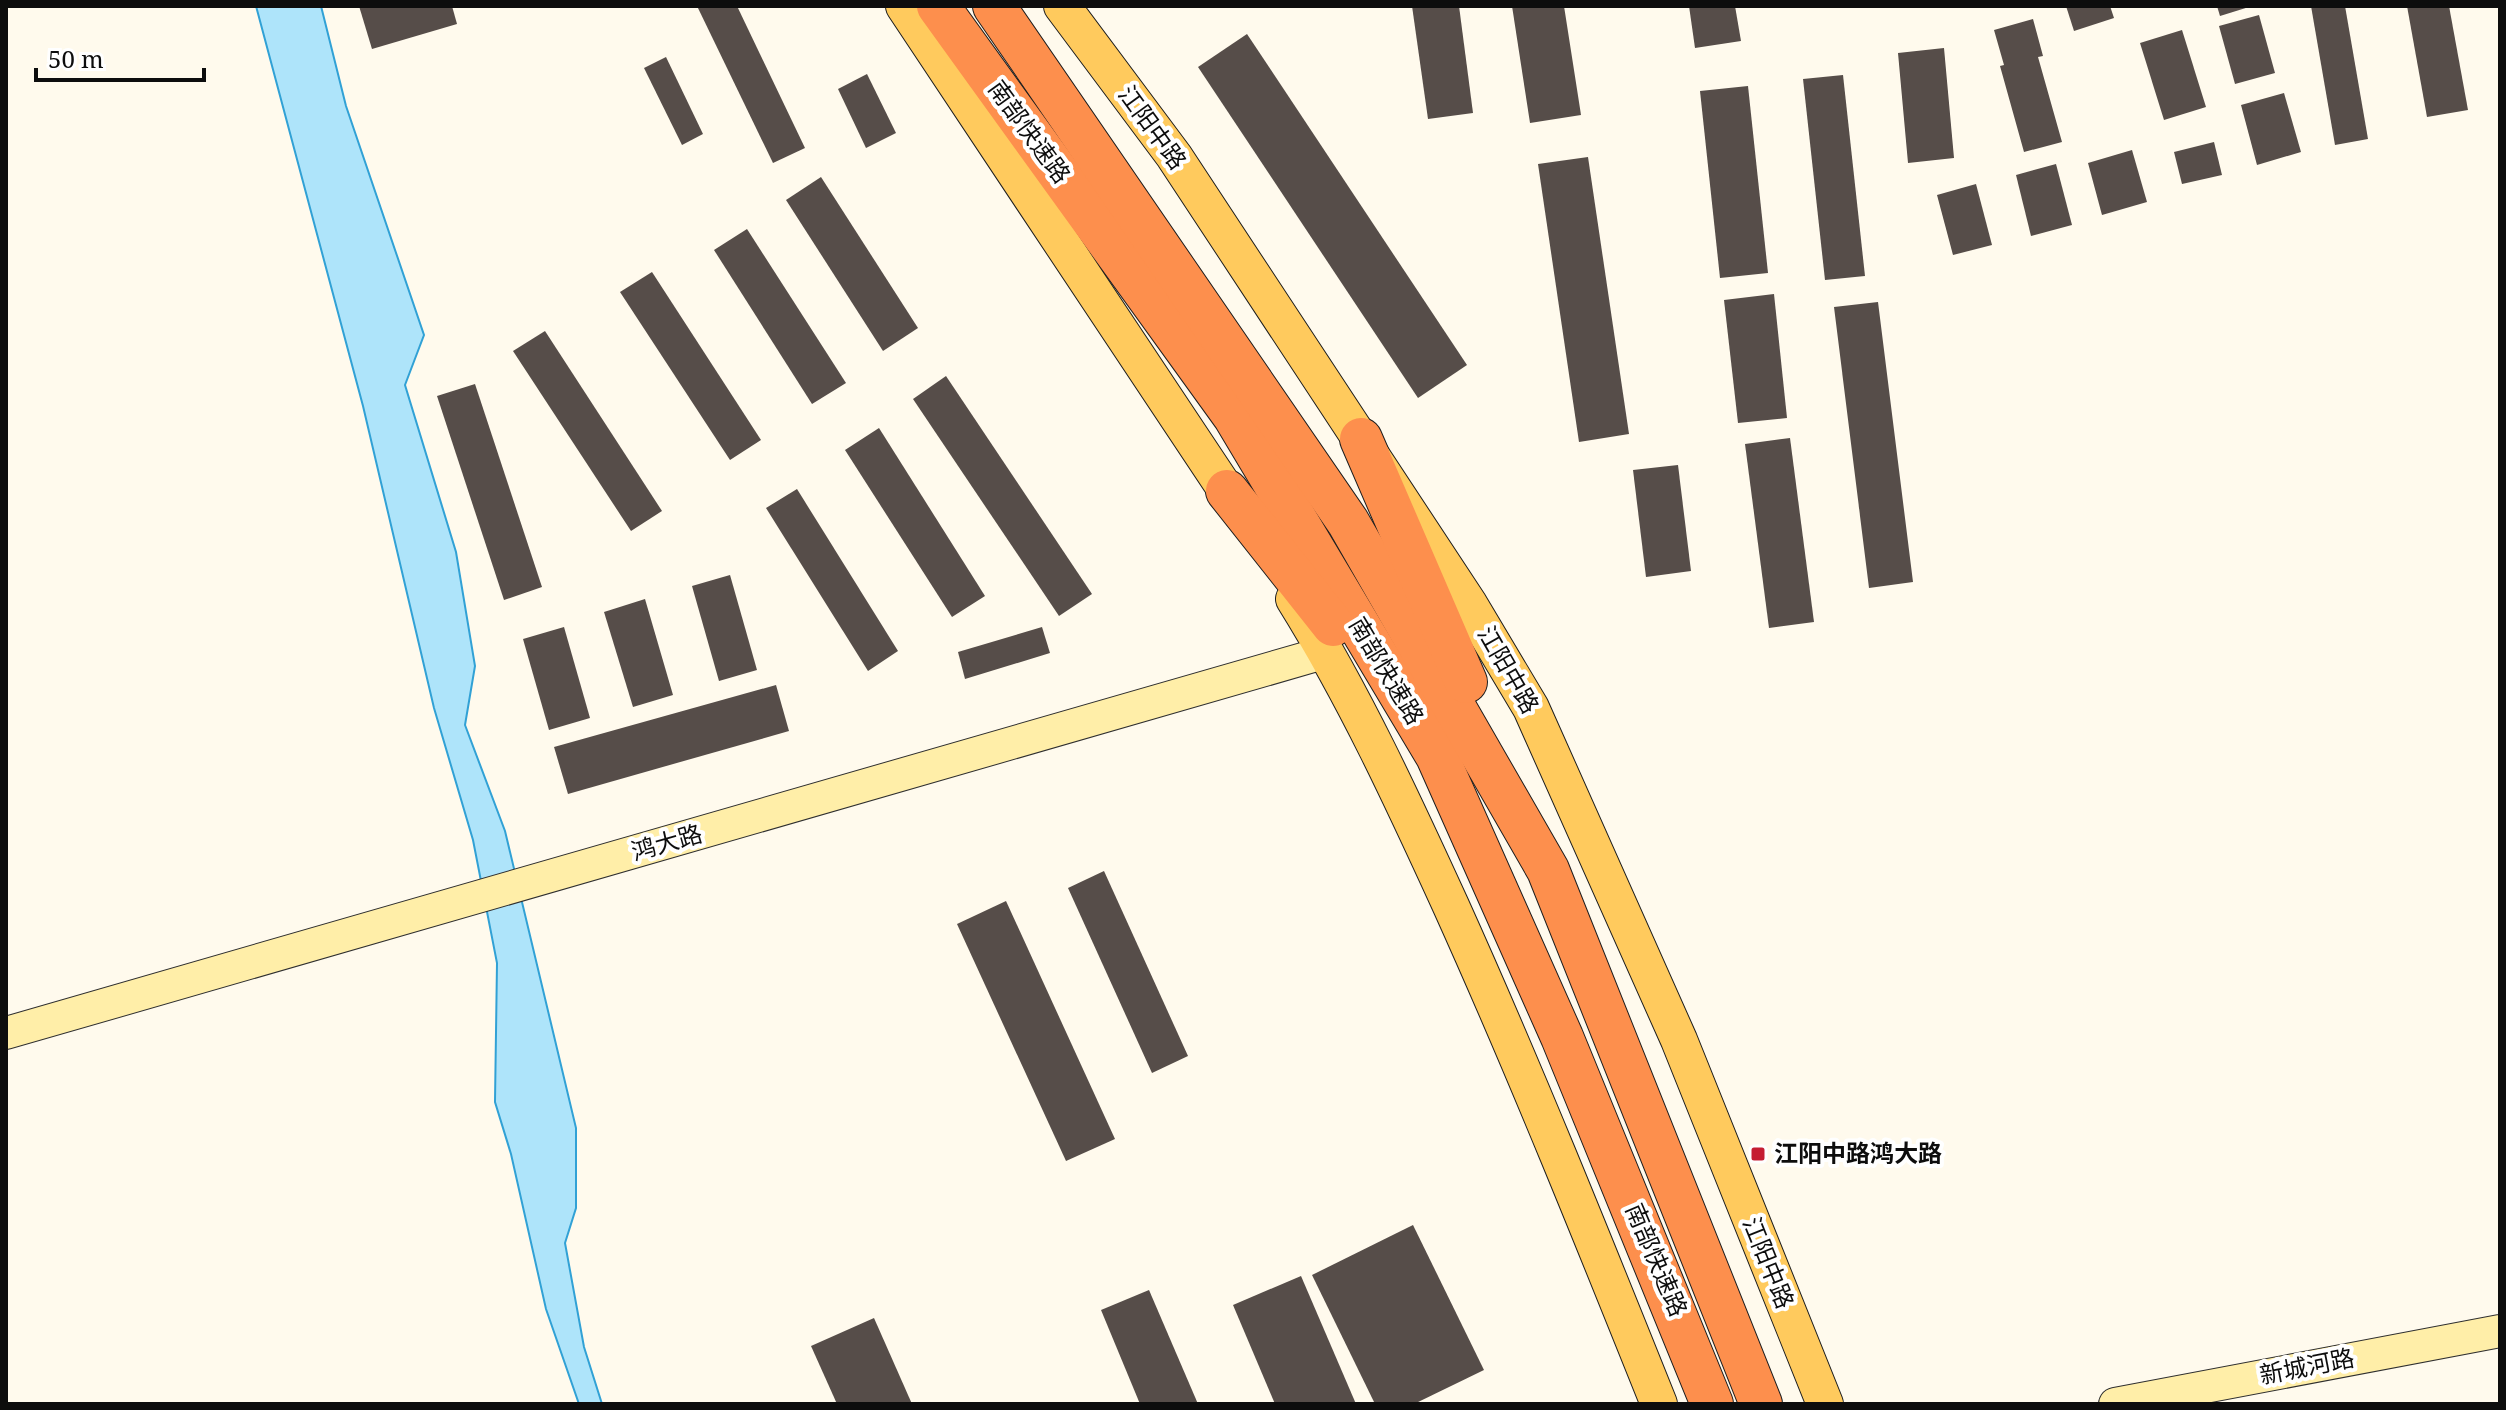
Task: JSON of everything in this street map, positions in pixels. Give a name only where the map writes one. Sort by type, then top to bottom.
[{"type":"highway","name":"南部快速路","points":[[938,6],[1234,416],[1437,756],[1562,1037],[1712,1404]]},
{"type":"highway","name":"南部快速路","points":[[994,6],[1348,522],[1548,870],[1761,1404]]},
{"type":"highway","points":[[1361,439],[1548,870]]},
{"type":"highway","points":[[1227,491],[1437,756]]},
{"type":"main road","points":[[904,6],[1227,491],[1327,652],[1396,785],[1522,1064],[1659,1404]]},
{"type":"main road","name":"江阳中路","points":[[1062,6],[1174,156],[1469,604],[1531,708],[1599,853],[1679,1040],[1825,1404]]},
{"type":"street","name":"鸿大路","points":[[6,1033],[1327,652]]},
{"type":"street","name":"新城河路","points":[[2115,1404],[2500,1331]]},
{"type":"water","points":[[256,6],[321,6],[346,106],[424,335],[405,385],[456,552],[475,666],[465,725],[505,831],[576,1128],[576,1208],[565,1243],[584,1347],[602,1404],[579,1404],[546,1309],[511,1154],[495,1102],[497,963],[473,840],[434,708],[363,406]]},
{"type":"building","points":[[359,6],[452,6],[457,24],[372,49]]},
{"type":"building","points":[[697,6],[737,6],[805,148],[773,163]]},
{"type":"building","points":[[1412,6],[1459,6],[1473,113],[1428,119]]},
{"type":"building","points":[[1512,6],[1564,6],[1581,115],[1530,123]]},
{"type":"building","points":[[1689,6],[1735,6],[1741,41],[1695,48]]},
{"type":"building","points":[[2066,6],[2110,6],[2114,18],[2074,31]]},
{"type":"building","points":[[2217,6],[2249,6],[2249,7],[2220,16]]},
{"type":"building","points":[[2311,6],[2345,6],[2368,139],[2335,145]]},
{"type":"building","points":[[2407,6],[2449,6],[2468,110],[2427,117]]},
{"type":"building","points":[[2259,15],[2275,73],[2235,84],[2219,26]]},
{"type":"building","points":[[2033,19],[2043,56],[2038,57],[2062,142],[2024,152],[2000,66],[2004,65],[1994,30]]},
{"type":"building","points":[[2182,30],[2206,107],[2164,120],[2140,43]]},
{"type":"building","points":[[1247,34],[1467,365],[1418,398],[1198,67]]},
{"type":"building","points":[[1944,48],[1954,158],[1908,163],[1898,53]]},
{"type":"building","points":[[666,57],[703,134],[682,145],[644,68]]},
{"type":"building","points":[[867,74],[896,133],[866,148],[838,89]]},
{"type":"building","points":[[1843,75],[1865,276],[1825,280],[1803,79]]},
{"type":"building","points":[[1748,86],[1768,273],[1720,278],[1700,91]]},
{"type":"building","points":[[2284,93],[2301,152],[2257,165],[2241,105]]},
{"type":"building","points":[[2214,142],[2222,175],[2182,184],[2174,152]]},
{"type":"building","points":[[2132,150],[2147,202],[2102,215],[2088,163]]},
{"type":"building","points":[[1588,157],[1629,434],[1579,442],[1538,164]]},
{"type":"building","points":[[2056,164],[2072,225],[2031,236],[2016,175]]},
{"type":"building","points":[[821,177],[918,328],[883,351],[786,200]]},
{"type":"building","points":[[1976,184],[1992,245],[1953,255],[1937,195]]},
{"type":"building","points":[[747,229],[846,383],[812,404],[714,250]]},
{"type":"building","points":[[652,272],[761,440],[730,460],[620,292]]},
{"type":"building","points":[[1774,294],[1787,418],[1738,423],[1724,300]]},
{"type":"building","points":[[1878,302],[1913,582],[1869,588],[1834,307]]},
{"type":"building","points":[[545,331],[662,511],[631,531],[513,351]]},
{"type":"building","points":[[946,376],[1092,594],[1059,616],[913,399]]},
{"type":"building","points":[[475,384],[542,587],[504,600],[437,396]]},
{"type":"building","points":[[879,428],[985,596],[952,617],[845,450]]},
{"type":"building","points":[[1790,438],[1814,622],[1769,628],[1745,444]]},
{"type":"building","points":[[1678,465],[1691,571],[1646,577],[1633,470]]},
{"type":"building","points":[[797,489],[898,651],[868,671],[766,508]]},
{"type":"building","points":[[730,575],[757,670],[719,681],[692,586]]},
{"type":"building","points":[[645,599],[673,695],[633,707],[604,612]]},
{"type":"building","points":[[564,627],[590,718],[549,730],[523,639]]},
{"type":"building","points":[[1042,627],[1050,653],[965,679],[958,652]]},
{"type":"building","points":[[776,685],[789,731],[568,794],[554,747]]},
{"type":"building","points":[[1104,871],[1188,1056],[1152,1073],[1068,888]]},
{"type":"building","points":[[1006,901],[1115,1139],[1066,1161],[957,924]]},
{"type":"building","points":[[1413,1225],[1484,1370],[1414,1404],[1375,1404],[1312,1275]]},
{"type":"building","points":[[1301,1276],[1356,1404],[1275,1404],[1233,1305]]},
{"type":"building","points":[[1149,1290],[1198,1404],[1140,1404],[1101,1310]]},
{"type":"building","points":[[874,1318],[912,1404],[837,1404],[811,1346]]},
{"type":"place","name":"江阳中路鸿大路","points":[[1758,1154]]}]
